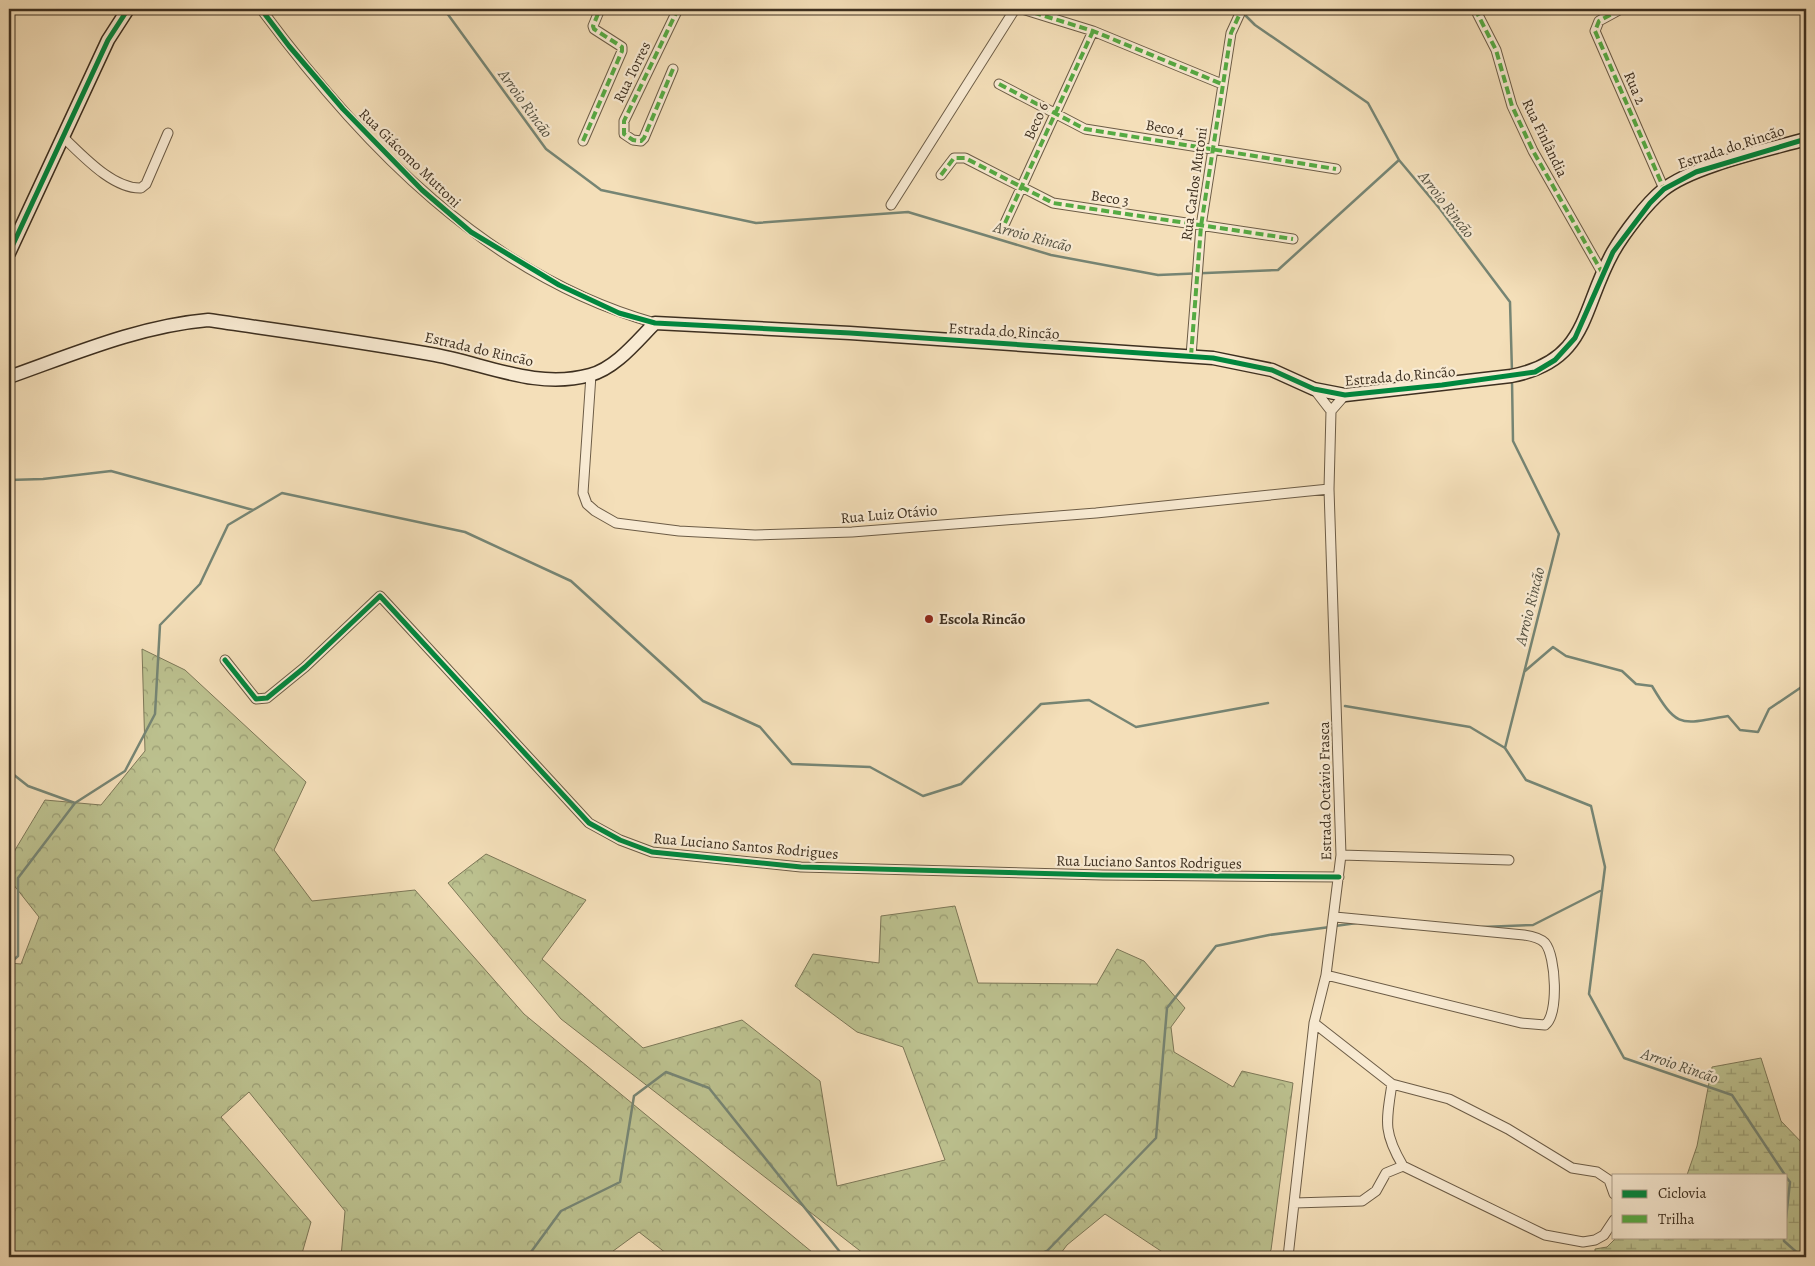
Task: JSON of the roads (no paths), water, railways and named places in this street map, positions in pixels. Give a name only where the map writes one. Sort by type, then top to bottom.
[{"type":"street","points":[[9,252],[64,138],[108,40],[128,9]]},
{"type":"street","name":"Rua Giácomo Muttoni","points":[[262,9],[289,46],[343,110],[382,152],[422,190],[471,232],[559,285],[619,312],[655,323]]},
{"type":"street","points":[[583,141],[622,51],[622,47],[594,29],[593,26],[600,9]]},
{"type":"street","name":"Rua Torres","points":[[673,69],[644,138],[641,141],[633,140],[624,134],[624,121],[678,9]]},
{"type":"street","points":[[891,205],[1015,9]]},
{"type":"street","points":[[1022,9],[1093,31],[1222,84]]},
{"type":"street","name":"Rua Carlos Mutoni","points":[[1191,356],[1201,226],[1212,150],[1231,33],[1236,18],[1242,9]]},
{"type":"street","name":"Rua Finlândia","points":[[1475,9],[1496,50],[1512,106],[1532,151],[1603,274]]},
{"type":"street","name":"Rua 2","points":[[1621,9],[1600,21],[1595,31],[1664,189]]},
{"type":"street","name":"Beco 6","points":[[1005,223],[1093,31]]},
{"type":"street","name":"Beco 4","points":[[999,84],[1085,129],[1336,169]]},
{"type":"street","points":[[64,138],[100,171],[134,188],[141,188],[146,184],[168,133]]},
{"type":"street","name":"Estrada do Rincão","points":[[9,377],[149,329],[208,320],[433,354],[530,379],[561,380],[591,375],[618,359],[655,323],[850,333],[1213,358],[1272,370],[1314,389],[1346,395],[1442,385],[1534,372],[1555,360],[1575,338],[1614,252],[1650,203],[1664,189],[1696,172],[1806,139]]},
{"type":"street","name":"Beco 3","points":[[941,175],[954,158],[965,158],[1053,203],[1294,239]]},
{"type":"street","name":"Rua Luiz Otávio","points":[[591,375],[583,493],[588,504],[595,511],[616,522],[679,532],[755,535],[852,532],[1096,513],[1328,489]]},
{"type":"street","points":[[1314,389],[1331,411],[1346,395]]},
{"type":"street","name":"Estrada Octávio Frasca","points":[[1288,1257],[1314,1023],[1326,975],[1335,917],[1341,854],[1328,489],[1331,411]]},
{"type":"street","name":"Rua Luciano Santos Rodrigues","points":[[225,660],[256,699],[267,698],[304,667],[380,596],[590,823],[620,840],[652,852],[801,867],[1103,875],[1339,877]]},
{"type":"street","points":[[1341,854],[1509,860]]},
{"type":"street","points":[[1326,975],[1521,1023],[1545,1025],[1553,1013],[1554,965],[1550,951],[1542,941],[1524,935],[1335,917]]},
{"type":"street","points":[[1314,1023],[1392,1084],[1449,1099],[1508,1129],[1572,1168],[1597,1172],[1609,1180],[1612,1188]]},
{"type":"street","points":[[1392,1084],[1386,1125],[1391,1146],[1403,1166],[1545,1235],[1583,1242],[1595,1240],[1604,1235],[1612,1223]]},
{"type":"street","points":[[1294,1203],[1362,1201],[1376,1191],[1386,1173],[1403,1166]]},
{"type":"waterway","name":"Arroio Rincão","points":[[444,9],[546,149],[601,190],[756,223],[908,212],[1051,255],[1158,275],[1278,270],[1399,160],[1440,209],[1510,302],[1512,372]]},
{"type":"waterway","points":[[1243,13],[1255,25],[1368,103],[1399,160]]},
{"type":"waterway","name":"Arroio Rincão","points":[[1512,380],[1513,441],[1559,534],[1505,748],[1526,780],[1591,806],[1605,867],[1589,994],[1624,1058],[1732,1095],[1784,1174]]},
{"type":"waterway","points":[[9,480],[43,479],[111,471],[253,510]]},
{"type":"waterway","points":[[9,964],[18,956],[18,878],[75,803],[125,771],[155,714],[160,625],[200,584],[228,525],[282,493],[465,532],[571,581],[703,701],[760,727],[792,764],[870,767],[923,796],[961,784],[1041,704],[1089,700],[1136,727],[1268,703]]},
{"type":"waterway","points":[[1525,671],[1553,647],[1566,656],[1622,671],[1636,684],[1652,686],[1668,710],[1682,721],[1700,721],[1728,716],[1740,730],[1758,732],[1769,709],[1806,684]]},
{"type":"waterway","points":[[1345,706],[1470,727],[1505,748]]},
{"type":"waterway","points":[[9,771],[28,786],[75,803]]},
{"type":"waterway","points":[[1482,927],[1533,925],[1600,891]]},
{"type":"waterway","points":[[1335,926],[1357,923]]},
{"type":"waterway","points":[[1032,1257],[1047,1251],[1156,1138],[1167,1008],[1216,946],[1269,935],[1330,927]]},
{"type":"waterway","points":[[1402,928],[1424,929]]},
{"type":"waterway","points":[[533,1257],[531,1252],[561,1211],[620,1182],[634,1096],[666,1072],[709,1088],[844,1257]]},
{"type":"waterway","name":"Arroio Rincão","points":[[1788,1180],[1790,1182],[1788,1200]]},
{"type":"waterway","name":"Arroio Rincão","points":[[1784,1238],[1784,1241],[1802,1257]]},
{"type":"place","name":"Escola Rincão","points":[[929,619]]}]
